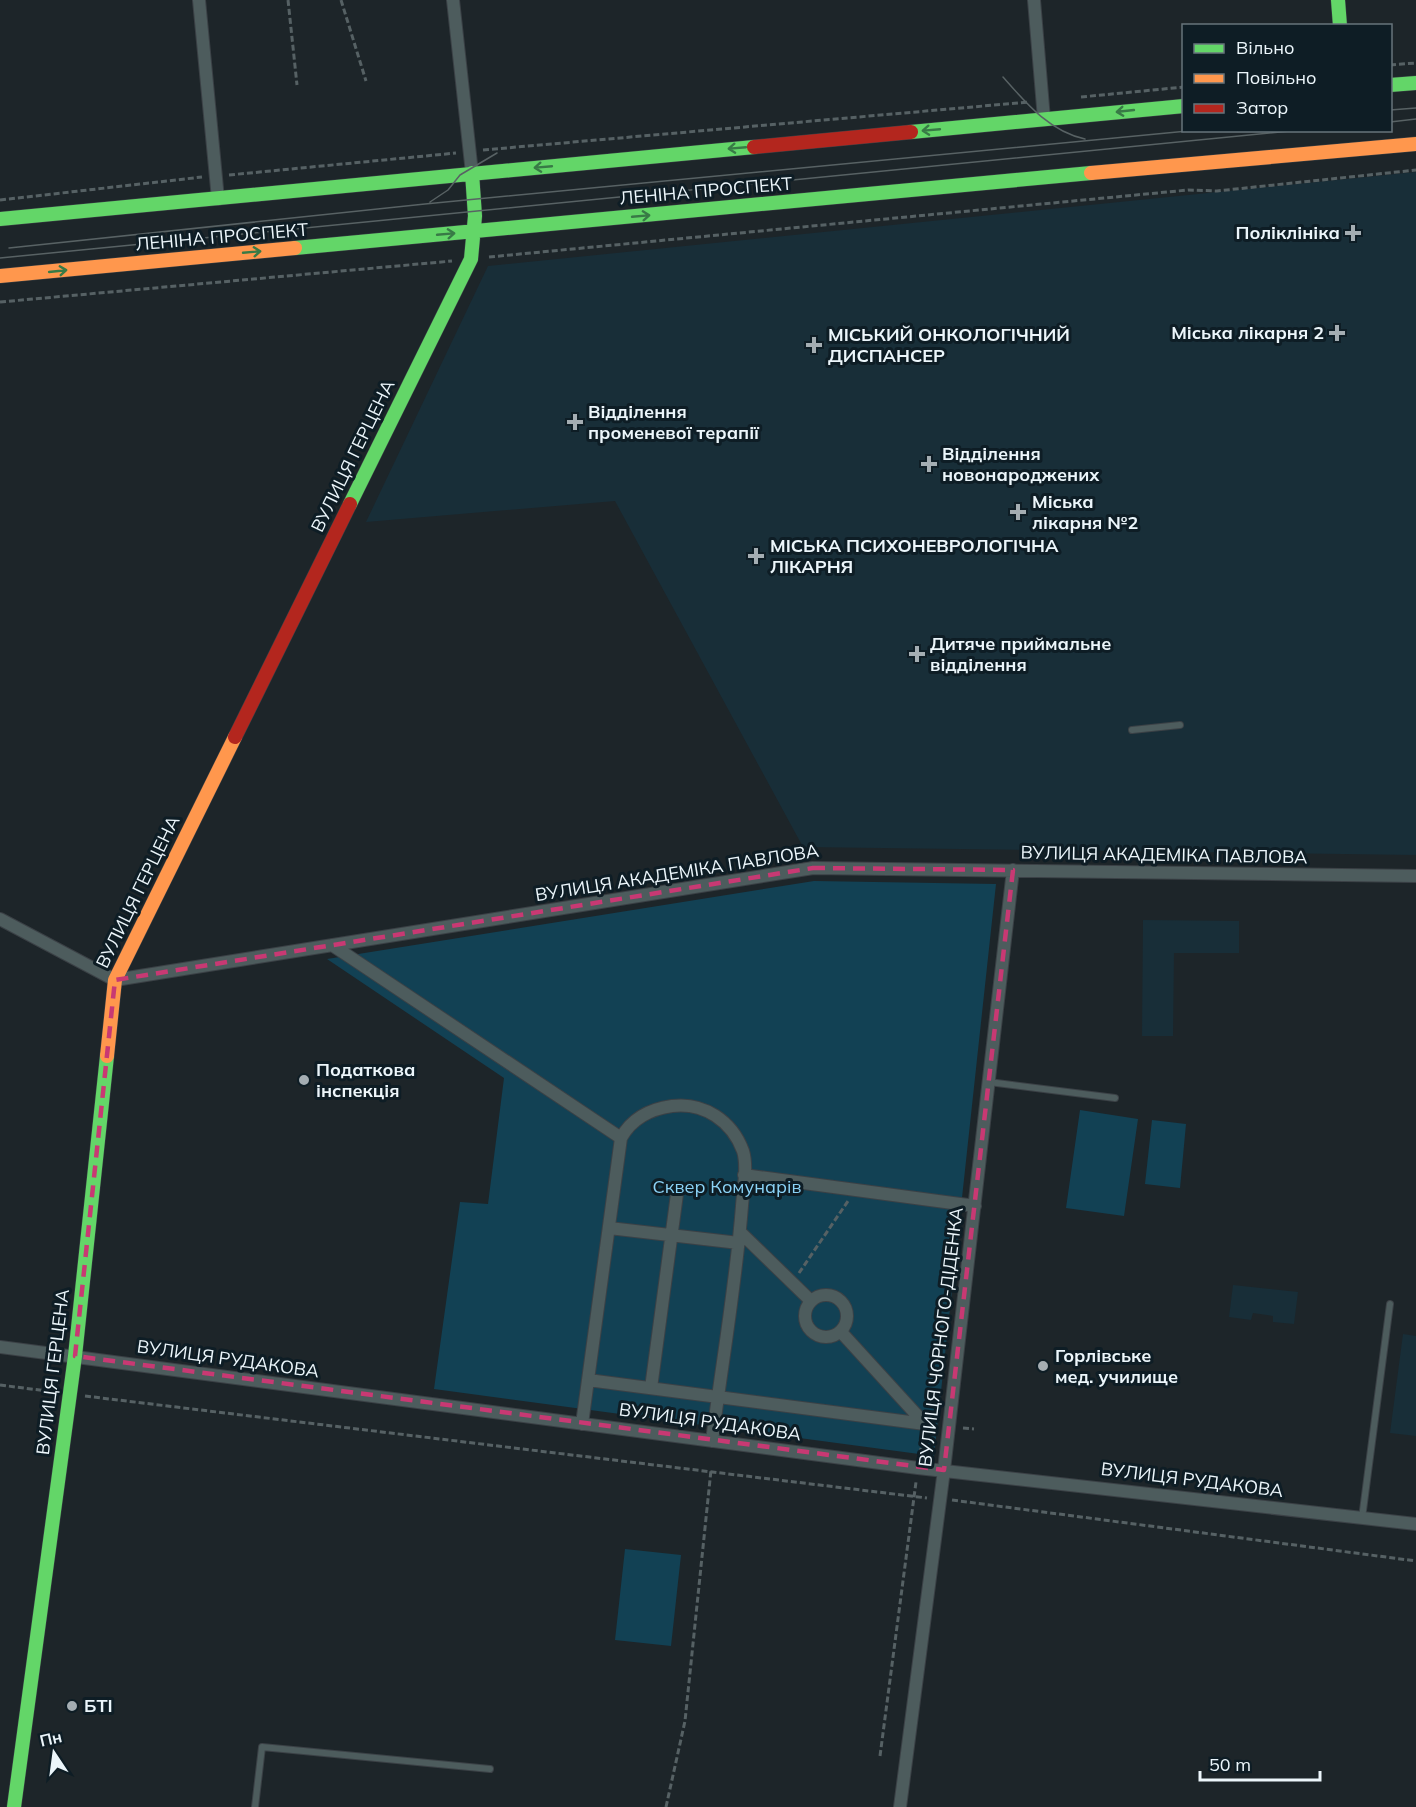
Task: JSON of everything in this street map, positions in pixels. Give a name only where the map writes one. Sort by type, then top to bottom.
[{"type":"main road","points":[[1338,0],[1340,24]]},
{"type":"main road","points":[[1392,85],[1416,82]]},
{"type":"main road","name":"ЛЕНІНА ПРОСПЕКТ","points":[[0,219],[1182,106]]},
{"type":"main road","name":"ЛЕНІНА ПРОСПЕКТ","points":[[0,276],[1416,144]]},
{"type":"main road","name":"ВУЛИЦЯ ГЕРЦЕНА","points":[[14,1807],[75,1356],[114,980],[471,259],[475,231],[472,173]]},
{"type":"street","points":[[199,0],[219,199]]},
{"type":"street","points":[[453,0],[472,173]]},
{"type":"street","points":[[1034,0],[1044,119]]},
{"type":"street","name":"ВУЛИЦЯ АКАДЕМІКА ПАВЛОВА","points":[[114,980],[813,868],[1416,876]]},
{"type":"street","name":"ВУЛИЦЯ ЧОРНОГО-ДІДЕНКА","points":[[900,1807],[944,1470],[1013,870]]},
{"type":"street","points":[[0,919],[114,980]]},
{"type":"street","points":[[332,945],[621,1138]]},
{"type":"street","points":[[582,1424],[621,1138],[629,1125],[643,1115],[662,1108],[681,1105],[697,1106],[713,1113],[727,1125],[744,1153],[740,1238],[712,1441]]},
{"type":"street","points":[[744,1175],[975,1206]]},
{"type":"street","points":[[651,1388],[677,1194]]},
{"type":"street","points":[[609,1228],[672,1235],[740,1238],[811,1301]]},
{"type":"street","points":[[824,1294],[842,1301],[848,1316],[841,1332],[831,1337],[822,1337],[808,1327],[805,1315],[811,1301],[824,1294]]},
{"type":"street","points":[[841,1332],[925,1424]]},
{"type":"street","name":"ВУЛИЦЯ РУДАКОВА","points":[[0,1347],[918,1468],[1416,1524]]},
{"type":"street","points":[[588,1380],[925,1424]]},
{"type":"lane","points":[[1132,730],[1180,725]]},
{"type":"lane","points":[[989,1082],[1115,1098]]},
{"type":"lane","points":[[1362,1518],[1390,1304]]},
{"type":"lane","points":[[255,1807],[262,1747],[490,1769]]},
{"type":"path","points":[[288,0],[297,86]]},
{"type":"path","points":[[341,0],[366,81]]},
{"type":"path","points":[[1392,65],[1416,63]]},
{"type":"path","points":[[1077,98],[1182,87]]},
{"type":"path","points":[[0,200],[470,152],[1042,101]]},
{"type":"path","points":[[0,302],[1188,190],[1217,191],[1416,170]]},
{"type":"path","points":[[792,1282],[855,1190]]},
{"type":"path","points":[[0,1385],[711,1470],[1416,1561]]},
{"type":"path","points":[[880,1756],[925,1424]]},
{"type":"path","points":[[666,1807],[685,1721],[711,1470]]},
{"type":"highlighted area","points":[[813,868],[1013,870],[944,1470],[75,1356],[115,980]]},
{"type":"shaded area","name":"Міська лікарня №2","points":[[1416,172],[1416,855],[803,847],[615,501],[366,522],[488,266]]},
{"type":"shaded area","points":[[1143,920],[1239,921],[1239,953],[1174,953],[1173,1036],[1142,1036]]},
{"type":"shaded area","points":[[1233,1285],[1298,1292],[1294,1324],[1273,1322],[1273,1316],[1253,1313],[1251,1320],[1229,1317]]},
{"type":"shaded area","points":[[1403,1334],[1416,1336],[1416,1436],[1390,1433]]},
{"type":"green space","name":"Сквер Комунарів","points":[[814,881],[996,884],[934,1456],[434,1389],[460,1202],[488,1204],[504,1078],[327,959]]},
{"type":"green space","points":[[1080,1110],[1138,1119],[1124,1216],[1066,1208]]},
{"type":"green space","points":[[1152,1120],[1186,1124],[1180,1188],[1145,1184]]},
{"type":"green space","points":[[625,1549],[681,1555],[671,1646],[615,1640]]},
{"type":"tram line","points":[[1003,77],[1049,123],[1060,130],[1085,139]]},
{"type":"tram line","points":[[1392,110],[1416,108]]},
{"type":"tram line","points":[[1392,122],[1416,119]]},
{"type":"tram line","points":[[9,248],[425,204],[1182,132]]},
{"type":"tram line","points":[[0,258],[1280,132]]},
{"type":"tram line","points":[[430,202],[448,190],[460,175],[497,153]]},
{"type":"traffic: fast","points":[[1338,0],[1340,24]]},
{"type":"traffic: fast","points":[[1392,85],[1416,83]]},
{"type":"traffic: fast","points":[[911,132],[1182,106]]},
{"type":"traffic: fast","points":[[0,219],[754,147]]},
{"type":"traffic: fast","points":[[350,504],[471,259],[475,216],[472,173]]},
{"type":"traffic: fast","points":[[295,248],[1091,173]]},
{"type":"traffic: fast","points":[[14,1807],[75,1356],[107,1056]]},
{"type":"traffic: slow","points":[[1091,173],[1416,144]]},
{"type":"traffic: slow","points":[[0,276],[295,248]]},
{"type":"traffic: slow","points":[[107,1056],[115,980],[235,737]]},
{"type":"traffic: jam","points":[[754,147],[911,132]]},
{"type":"traffic: jam","points":[[235,737],[350,504]]},
{"type":"place","name":"Поліклініка","points":[[1353,233]]},
{"type":"place","name":"Міська лікарня 2","points":[[1337,333]]},
{"type":"place","name":"МІСЬКИЙ ОНКОЛОГІЧНИЙ ДИСПАНСЕР","points":[[814,345]]},
{"type":"place","name":"Відділення променевої терапії","points":[[575,422]]},
{"type":"place","name":"Відділення новонароджених","points":[[929,464]]},
{"type":"place","name":"Міська лікарня №2","points":[[1018,512]]},
{"type":"place","name":"МІСЬКА ПСИХОНЕВРОЛОГІЧНА ЛІКАРНЯ","points":[[756,556]]},
{"type":"place","name":"Дитяче приймальне відділення","points":[[917,654]]},
{"type":"place","name":"Податкова інспекція","points":[[304,1080]]},
{"type":"place","name":"Горлівське мед. училище","points":[[1043,1366]]},
{"type":"place","name":"БТІ","points":[[72,1706]]}]
